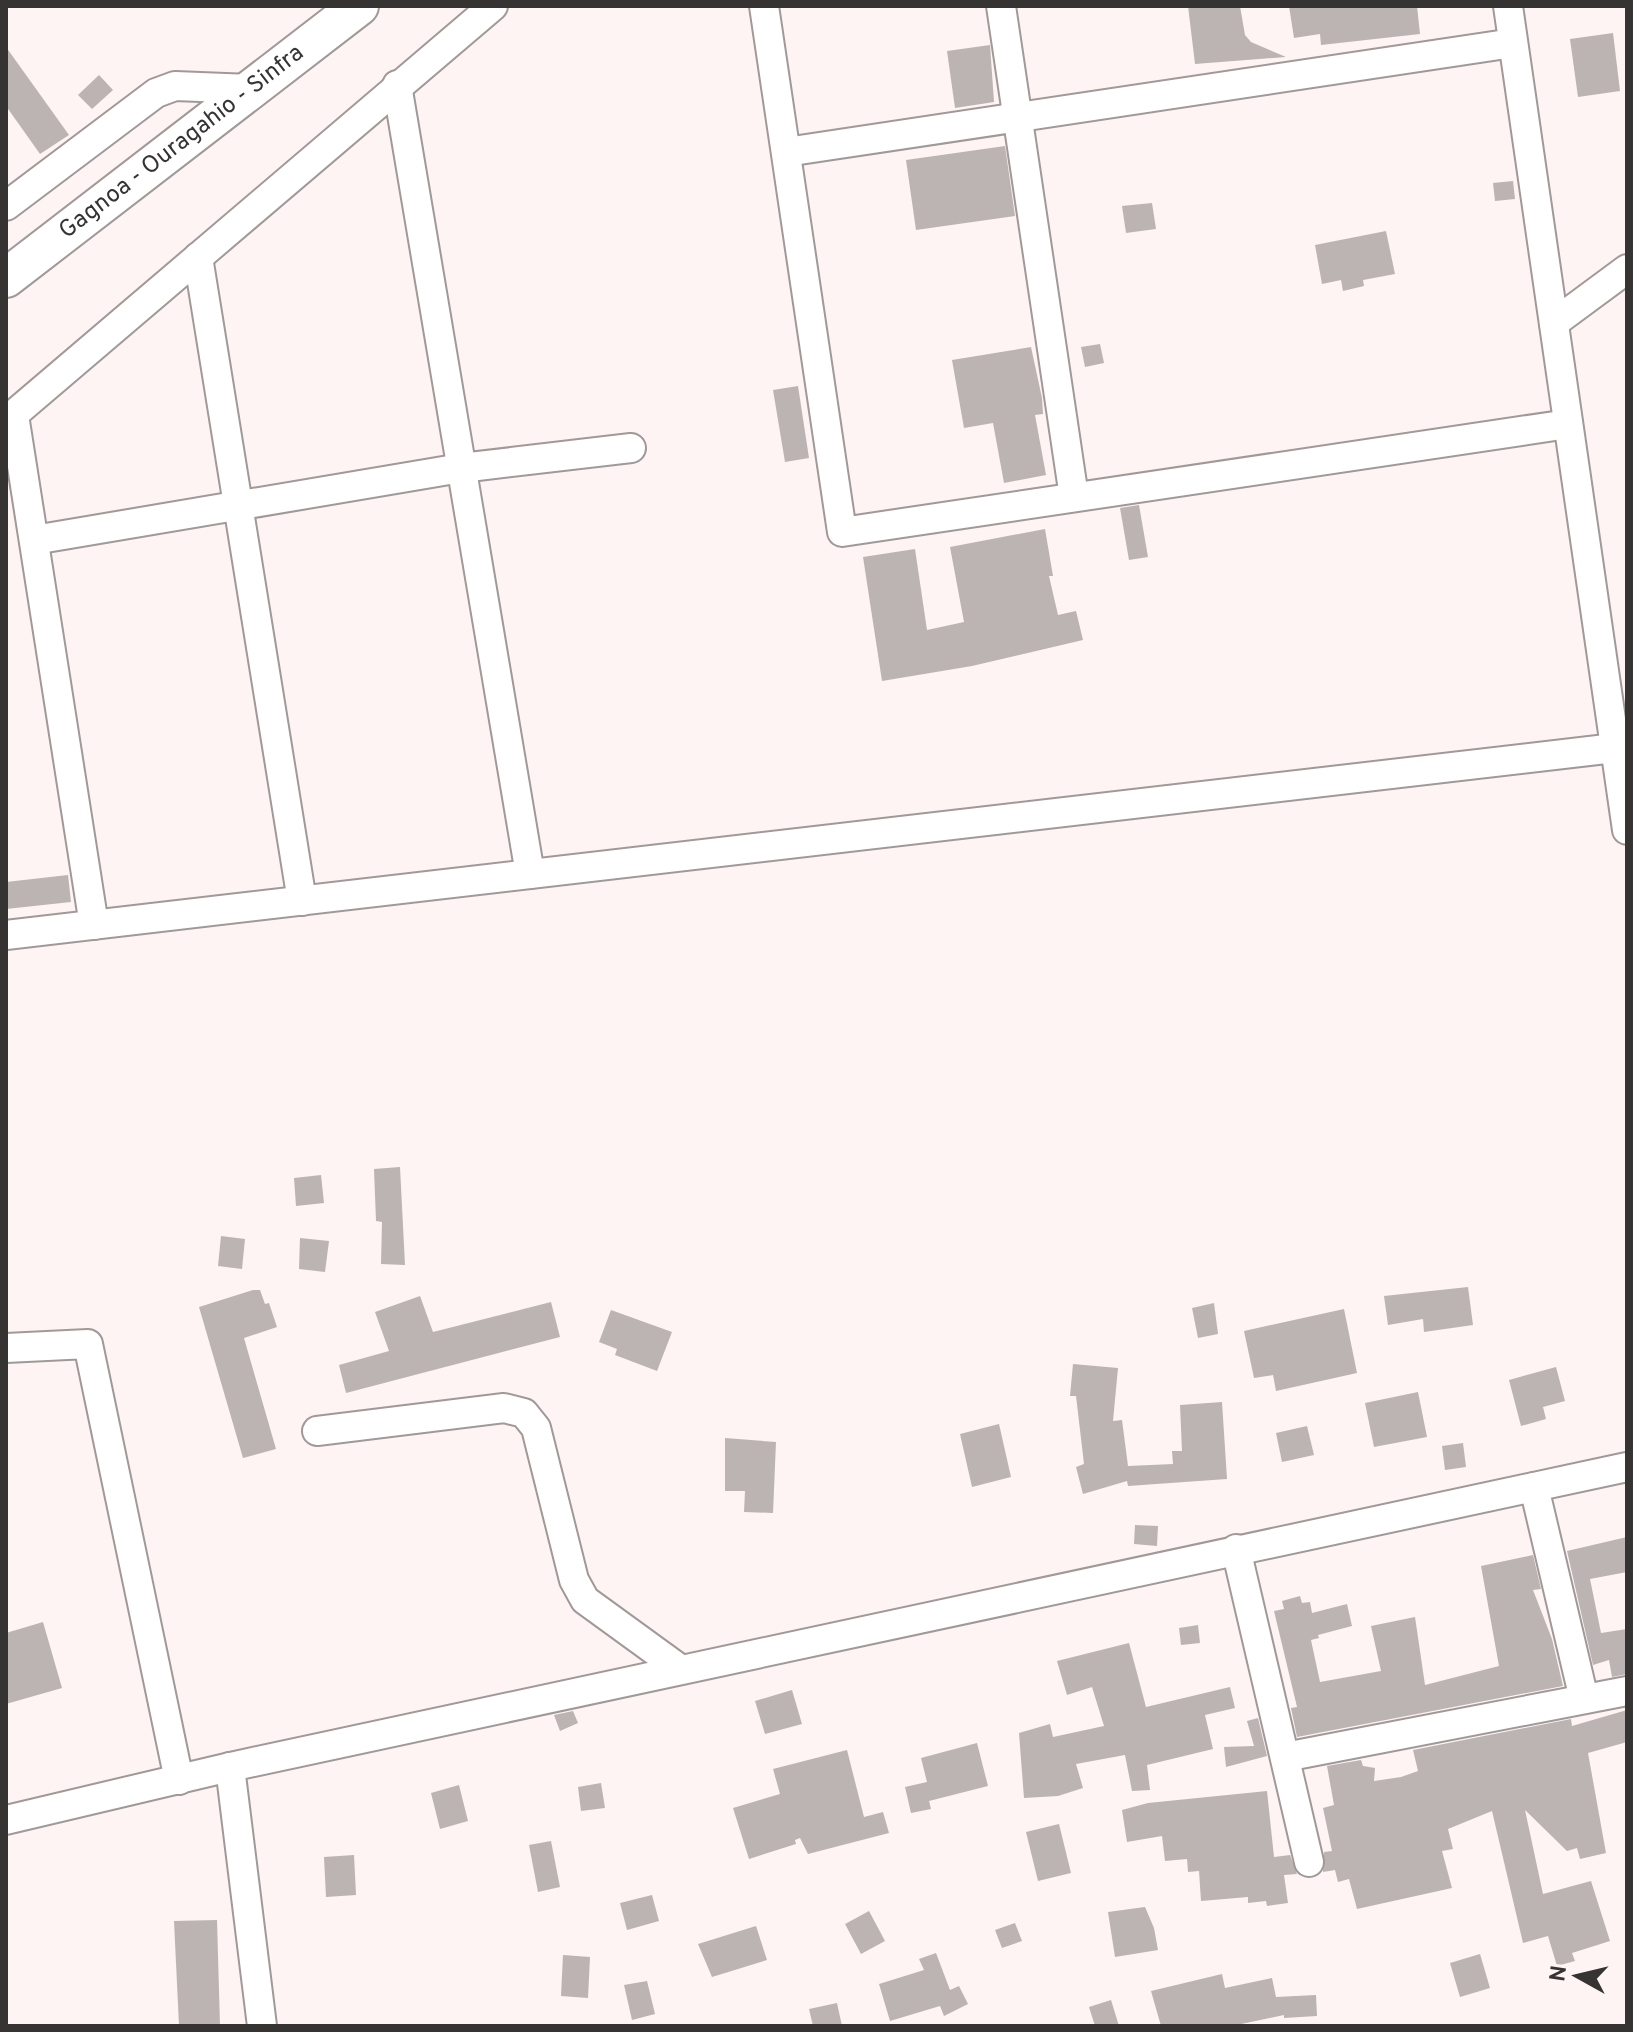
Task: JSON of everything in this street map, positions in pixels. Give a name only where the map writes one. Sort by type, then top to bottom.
[{"type":"main road","name":"Gagnoa - Ouragahio - Sinfra","points":[[6,278],[359,6]]},
{"type":"street","points":[[94,925],[34,540],[10,418],[493,6]]},
{"type":"street","points":[[764,6],[842,532],[1568,424]]},
{"type":"street","points":[[1001,6],[1074,497]]},
{"type":"street","points":[[1508,6],[1627,830]]},
{"type":"street","points":[[786,152],[1513,43]]},
{"type":"street","points":[[397,85],[530,874]]},
{"type":"street","points":[[6,206],[156,93],[175,86],[251,89]]},
{"type":"street","points":[[198,257],[302,901]]},
{"type":"street","points":[[1554,323],[1627,269]]},
{"type":"street","points":[[34,540],[461,468],[631,448]]},
{"type":"street","points":[[6,935],[1615,748]]},
{"type":"street","points":[[6,1348],[88,1344],[179,1780]]},
{"type":"street","points":[[317,1431],[504,1408],[524,1413],[536,1428],[574,1580],[585,1600],[680,1669]]},
{"type":"street","points":[[6,1820],[230,1767],[680,1669],[1627,1467]]},
{"type":"street","points":[[1534,1487],[1584,1699]]},
{"type":"street","points":[[1236,1549],[1309,1862]]},
{"type":"street","points":[[1285,1757],[1627,1691]]},
{"type":"street","points":[[230,1767],[262,2026]]},
{"type":"building","points":[[1188,6],[1240,6],[1245,35],[1251,42],[1286,57],[1195,64]]},
{"type":"building","points":[[1289,6],[1417,6],[1420,34],[1321,45],[1320,34],[1294,38]]},
{"type":"building","points":[[1613,33],[1620,91],[1578,97],[1570,39]]},
{"type":"building","points":[[990,45],[994,102],[955,108],[947,51]]},
{"type":"building","points":[[6,47],[69,135],[40,154],[6,106]]},
{"type":"building","points":[[99,75],[113,90],[92,109],[78,95]]},
{"type":"building","points":[[1005,146],[1015,216],[916,230],[906,160]]},
{"type":"building","points":[[1513,181],[1515,199],[1495,201],[1493,183]]},
{"type":"building","points":[[1152,203],[1156,229],[1126,233],[1122,206]]},
{"type":"building","points":[[1386,231],[1395,274],[1363,280],[1364,286],[1343,291],[1341,280],[1322,284],[1315,245]]},
{"type":"building","points":[[1100,344],[1104,363],[1085,367],[1081,347]]},
{"type":"building","points":[[1031,347],[1042,398],[1043,414],[1035,415],[1046,475],[1004,483],[993,423],[964,428],[952,360]]},
{"type":"building","points":[[798,386],[809,458],[785,462],[773,390]]},
{"type":"building","points":[[1139,505],[1148,557],[1129,560],[1120,508]]},
{"type":"building","points":[[1045,529],[1053,576],[1049,576],[1058,615],[1076,611],[1083,640],[972,666],[882,681],[863,557],[915,549],[927,630],[964,622],[950,547]]},
{"type":"building","points":[[68,875],[71,902],[6,909],[6,882]]},
{"type":"building","points":[[400,1167],[405,1265],[381,1264],[382,1222],[376,1221],[374,1169]]},
{"type":"building","points":[[321,1175],[324,1203],[296,1206],[294,1178]]},
{"type":"building","points":[[221,1236],[245,1239],[242,1269],[218,1266]]},
{"type":"building","points":[[300,1238],[329,1241],[325,1272],[299,1269]]},
{"type":"building","points":[[1468,1287],[1473,1325],[1424,1332],[1423,1319],[1388,1325],[1384,1296]]},
{"type":"building","points":[[260,1290],[265,1304],[269,1303],[277,1327],[244,1338],[276,1449],[243,1458],[199,1307]]},
{"type":"building","points":[[420,1296],[433,1332],[551,1302],[560,1337],[346,1393],[339,1365],[389,1351],[375,1312]]},
{"type":"building","points":[[1214,1303],[1218,1334],[1198,1338],[1192,1308]]},
{"type":"building","points":[[1344,1309],[1357,1373],[1276,1391],[1273,1375],[1254,1378],[1244,1331]]},
{"type":"building","points":[[611,1310],[672,1332],[657,1371],[615,1355],[617,1349],[599,1342]]},
{"type":"building","points":[[1073,1364],[1118,1368],[1113,1421],[1122,1420],[1128,1466],[1173,1464],[1172,1451],[1182,1451],[1180,1405],[1222,1402],[1227,1479],[1128,1486],[1127,1481],[1083,1494],[1076,1467],[1084,1464],[1076,1396],[1070,1396]]},
{"type":"building","points":[[1556,1367],[1565,1401],[1543,1407],[1546,1419],[1521,1426],[1509,1380]]},
{"type":"building","points":[[1418,1392],[1427,1437],[1374,1447],[1365,1403]]},
{"type":"building","points":[[999,1424],[1011,1477],[972,1487],[960,1434]]},
{"type":"building","points":[[1307,1426],[1314,1455],[1282,1462],[1276,1433]]},
{"type":"building","points":[[725,1438],[776,1442],[773,1513],[744,1512],[745,1491],[725,1491]]},
{"type":"building","points":[[1463,1443],[1466,1467],[1445,1470],[1442,1446]]},
{"type":"building","points":[[1135,1525],[1158,1526],[1157,1546],[1134,1544]]},
{"type":"building","points":[[1627,1537],[1627,1572],[1590,1579],[1601,1633],[1627,1629],[1627,1674],[1612,1677],[1609,1660],[1593,1665],[1567,1551]]},
{"type":"building","points":[[1533,1555],[1541,1589],[1533,1590],[1552,1639],[1563,1686],[1297,1737],[1291,1708],[1297,1707],[1274,1611],[1284,1609],[1282,1601],[1300,1596],[1302,1603],[1310,1602],[1312,1613],[1347,1604],[1352,1626],[1318,1635],[1319,1638],[1311,1640],[1320,1682],[1381,1671],[1371,1626],[1415,1617],[1425,1685],[1499,1666],[1481,1566]]},
{"type":"building","points":[[43,1622],[62,1688],[6,1704],[6,1633]]},
{"type":"building","points":[[1198,1625],[1200,1643],[1181,1645],[1179,1628]]},
{"type":"building","points":[[1129,1643],[1146,1707],[1230,1687],[1235,1708],[1205,1715],[1213,1749],[1147,1765],[1150,1790],[1132,1791],[1125,1755],[1076,1764],[1083,1788],[1058,1796],[1024,1798],[1019,1733],[1050,1724],[1053,1737],[1104,1726],[1092,1687],[1067,1695],[1057,1661]]},
{"type":"building","points":[[792,1690],[802,1724],[765,1734],[755,1701]]},
{"type":"building","points":[[1627,1710],[1627,1742],[1588,1753],[1606,1853],[1580,1859],[1577,1848],[1567,1851],[1525,1810],[1543,1894],[1591,1881],[1610,1941],[1572,1953],[1575,1961],[1557,1966],[1548,1936],[1523,1943],[1492,1811],[1448,1829],[1453,1849],[1442,1851],[1452,1888],[1357,1909],[1349,1879],[1338,1882],[1335,1870],[1323,1872],[1324,1852],[1332,1851],[1323,1808],[1334,1805],[1327,1766],[1361,1760],[1363,1766],[1375,1768],[1374,1781],[1401,1777],[1418,1771],[1413,1750],[1571,1719],[1572,1726]]},
{"type":"building","points":[[573,1711],[578,1723],[560,1731],[554,1715]]},
{"type":"building","points":[[1258,1718],[1267,1756],[1226,1767],[1224,1747],[1254,1746],[1247,1721]]},
{"type":"building","points":[[977,1743],[988,1786],[929,1801],[931,1809],[911,1813],[905,1787],[927,1782],[921,1758]]},
{"type":"building","points":[[847,1750],[864,1817],[883,1812],[889,1833],[808,1854],[800,1838],[795,1840],[796,1844],[749,1859],[733,1808],[780,1794],[773,1769]]},
{"type":"building","points":[[601,1783],[605,1808],[581,1811],[578,1787]]},
{"type":"building","points":[[459,1785],[468,1821],[440,1829],[431,1793]]},
{"type":"building","points":[[1267,1791],[1274,1857],[1290,1855],[1297,1874],[1284,1875],[1288,1903],[1267,1906],[1266,1901],[1248,1903],[1248,1897],[1201,1901],[1199,1871],[1188,1872],[1187,1859],[1165,1861],[1162,1836],[1127,1842],[1122,1810],[1148,1803]]},
{"type":"building","points":[[1059,1824],[1071,1873],[1038,1881],[1026,1832]]},
{"type":"building","points":[[551,1841],[560,1887],[538,1892],[529,1845]]},
{"type":"building","points":[[354,1855],[356,1895],[326,1897],[324,1857]]},
{"type":"building","points":[[652,1895],[659,1921],[627,1930],[620,1903]]},
{"type":"building","points":[[1145,1907],[1154,1928],[1158,1950],[1115,1957],[1108,1912]]},
{"type":"building","points":[[869,1911],[885,1941],[861,1954],[845,1924]]},
{"type":"building","points":[[217,1920],[220,2026],[179,2026],[174,1921]]},
{"type":"building","points":[[1015,1923],[1022,1941],[1002,1948],[995,1930]]},
{"type":"building","points":[[756,1926],[767,1960],[712,1977],[698,1944]]},
{"type":"building","points":[[936,1953],[950,1990],[959,1986],[968,2004],[944,2016],[940,2006],[890,2021],[879,1984],[924,1970],[919,1959]]},
{"type":"building","points":[[1480,1954],[1490,1988],[1460,1997],[1450,1963]]},
{"type":"building","points":[[563,1955],[590,1957],[588,1998],[561,1996]]},
{"type":"building","points":[[1222,1974],[1225,1988],[1272,1978],[1276,1997],[1316,1995],[1317,2016],[1284,2018],[1284,2015],[1232,2026],[1161,2026],[1151,1991]]},
{"type":"building","points":[[647,1981],[655,2014],[632,2020],[624,1985]]},
{"type":"building","points":[[1111,2000],[1119,2026],[1095,2026],[1089,2007]]},
{"type":"building","points":[[837,2003],[842,2026],[813,2026],[809,2009]]}]
